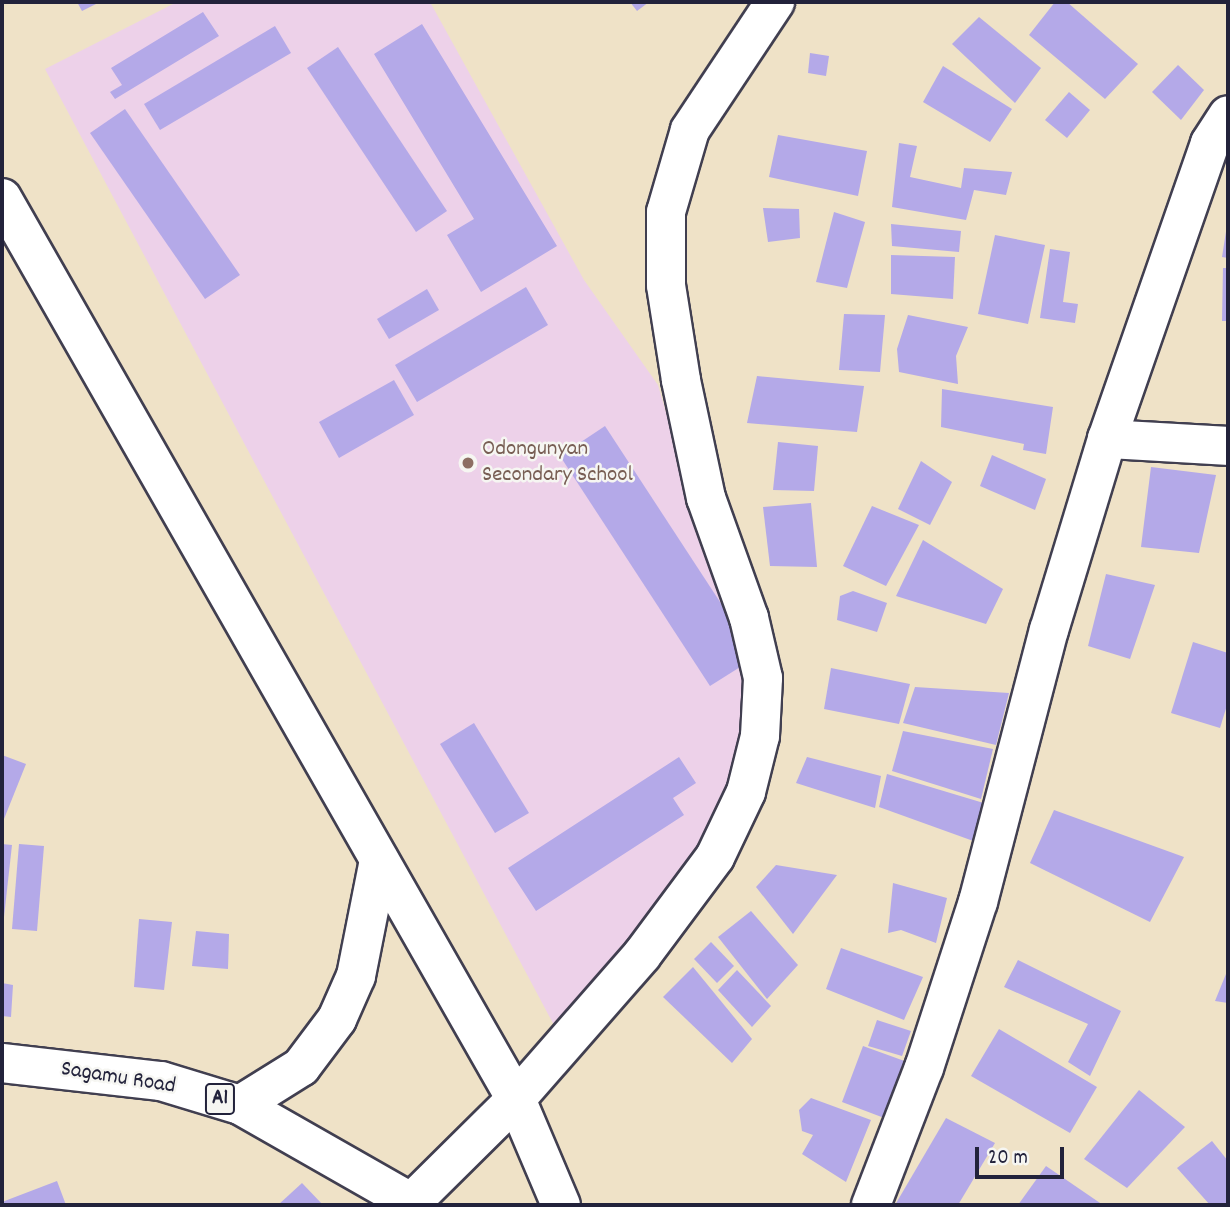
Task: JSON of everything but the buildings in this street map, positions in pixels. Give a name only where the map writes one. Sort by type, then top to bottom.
[{"type":"main road","points":[[412,1204],[516,1099],[642,955],[715,857],[746,792],[760,736],[760,666],[749,618],[706,498],[681,380],[666,285],[667,212],[690,130],[775,2]]},
{"type":"main road","points":[[871,1205],[924,1068],[978,902],[1049,630],[1107,439],[1210,143],[1228,115]]},
{"type":"main road","points":[[2,198],[516,1099],[561,1205]]},
{"type":"main road","points":[[1107,439],[1228,446]]},
{"type":"main road","points":[[240,1105],[301,1067],[337,1019],[356,976],[379,860]]},
{"type":"main road","name":"Sagamu Road","points":[[2,1063],[161,1082],[240,1105],[412,1204]]},
{"type":"shaded area","name":"Odongunyan Secondary School","points":[[177,2],[430,2],[584,280],[658,385],[750,699],[715,857],[564,1044],[45,69]]},
{"type":"place","name":"Odongunyan Secondary School","points":[[468,463]]}]
